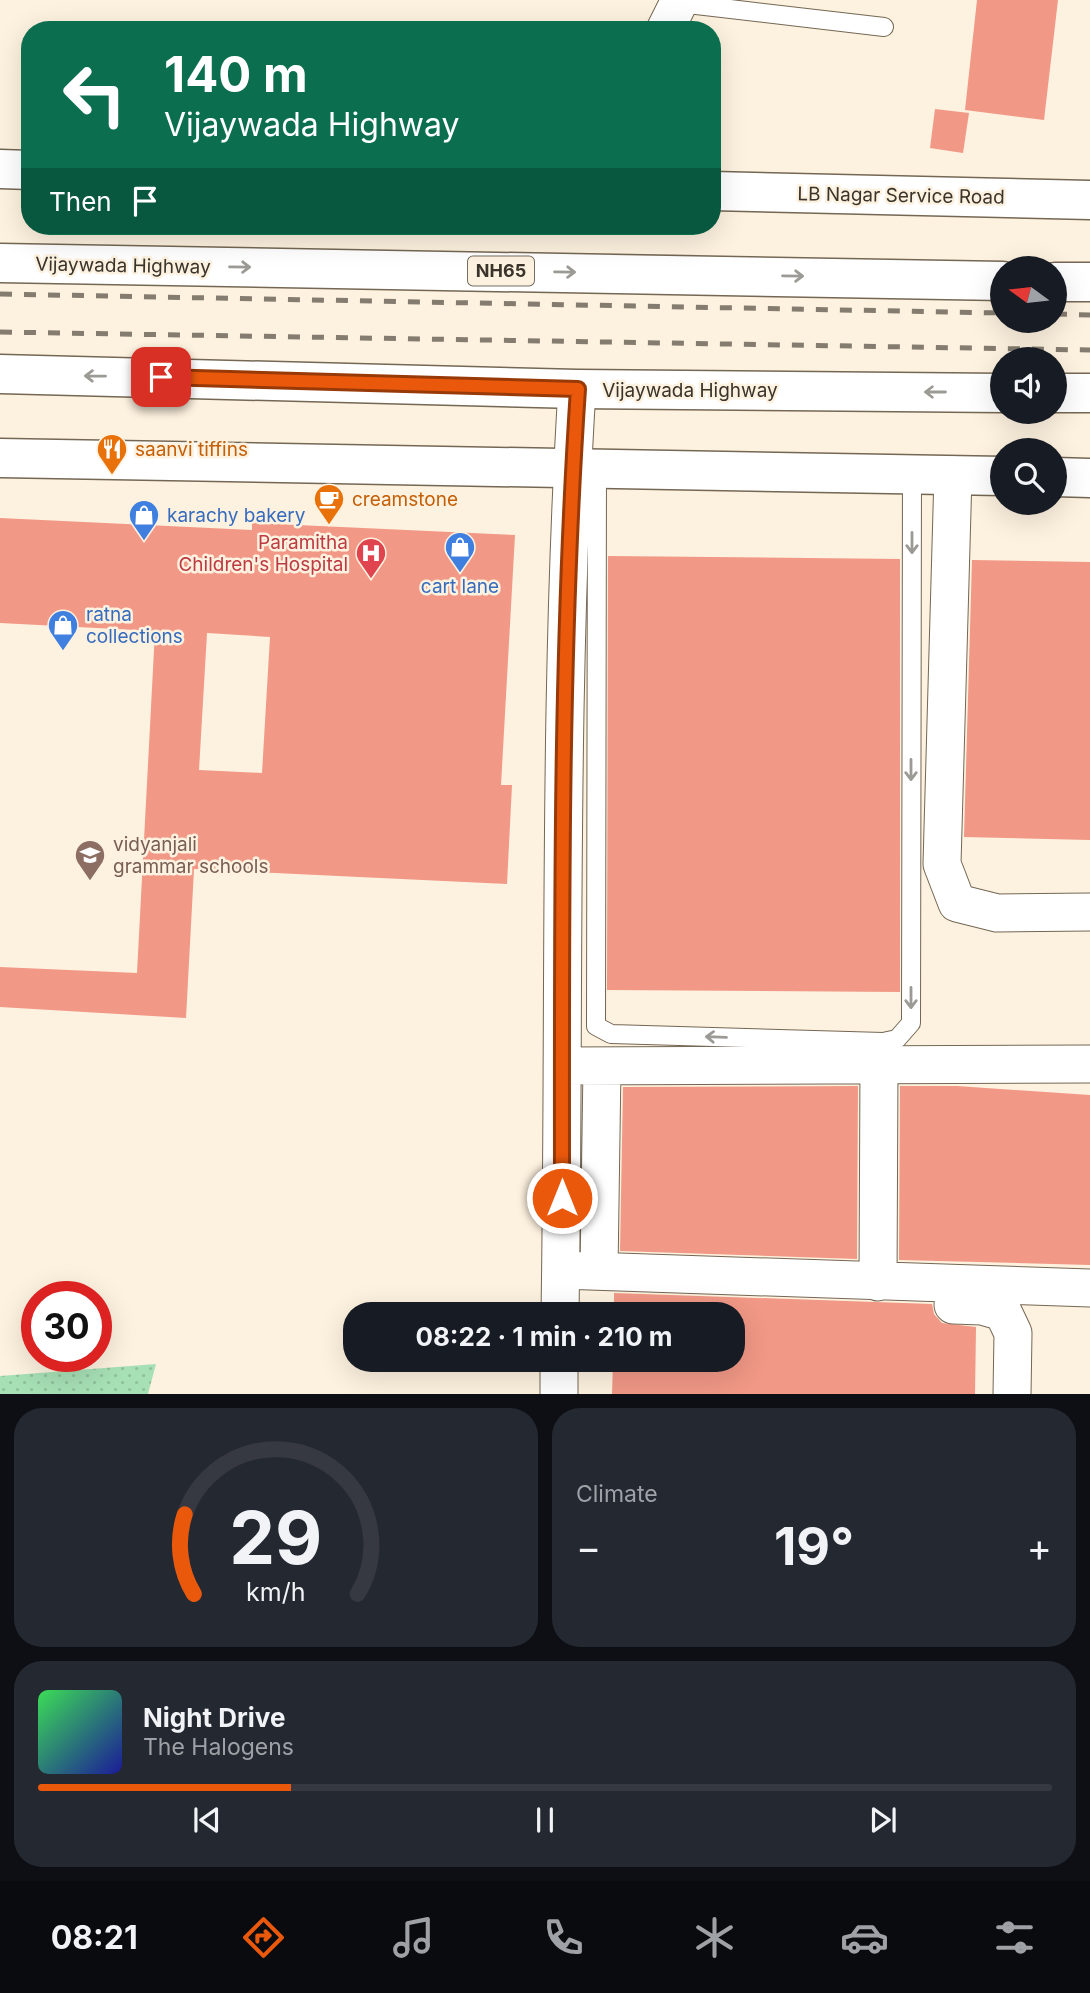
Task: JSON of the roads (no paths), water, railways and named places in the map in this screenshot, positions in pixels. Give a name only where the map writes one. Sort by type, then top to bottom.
[{"type":"main road","points":[[0,169],[21,170]]},
{"type":"main road","name":"LB Nagar Service Road","points":[[721,191],[1090,200]]},
{"type":"main road","name":"Vijaywada Highway","points":[[0,263],[990,281]]},
{"type":"main road","points":[[1068,282],[1090,282]]},
{"type":"main road","name":"Vijaywada Highway","points":[[0,374],[578,389],[990,393]]},
{"type":"main road","points":[[1067,393],[1090,393]]},
{"type":"main road","points":[[0,458],[990,476]]},
{"type":"main road","points":[[1067,477],[1090,478]]},
{"type":"street","points":[[561,1293],[563,853],[584,468],[578,389]]},
{"type":"street","points":[[953,475],[942,864],[957,902],[997,913],[1090,912]]},
{"type":"street","points":[[562,1066],[1090,1064]]},
{"type":"street","points":[[878,1282],[879,1065]]},
{"type":"street","points":[[599,1271],[602,1066]]},
{"type":"street","points":[[561,1293],[599,1271],[1090,1287]]},
{"type":"street","points":[[561,1293],[982,1306],[1003,1312],[1013,1332],[1012,1394]]},
{"type":"street","points":[[559,1372],[559,1394]]},
{"type":"lane","points":[[675,11],[884,27]]},
{"type":"lane","points":[[584,468],[596,1026],[611,1034],[883,1042],[897,1039],[911,1023],[912,475]]},
{"type":"railway","points":[[0,294],[990,313]]},
{"type":"railway","points":[[1068,314],[1090,315]]},
{"type":"railway","points":[[0,332],[1090,350]]},
{"type":"place","name":"saanvi tiffins","points":[[112,476]]},
{"type":"place","name":"creamstone","points":[[329,526]]},
{"type":"place","name":"karachy bakery","points":[[144,542]]},
{"type":"place","name":"cart lane","points":[[460,574]]},
{"type":"place","name":"Paramitha Children's Hospital","points":[[371,580]]},
{"type":"place","name":"ratna collections","points":[[63,652]]},
{"type":"place","name":"vidyanjali grammar schools","points":[[90,882]]}]
